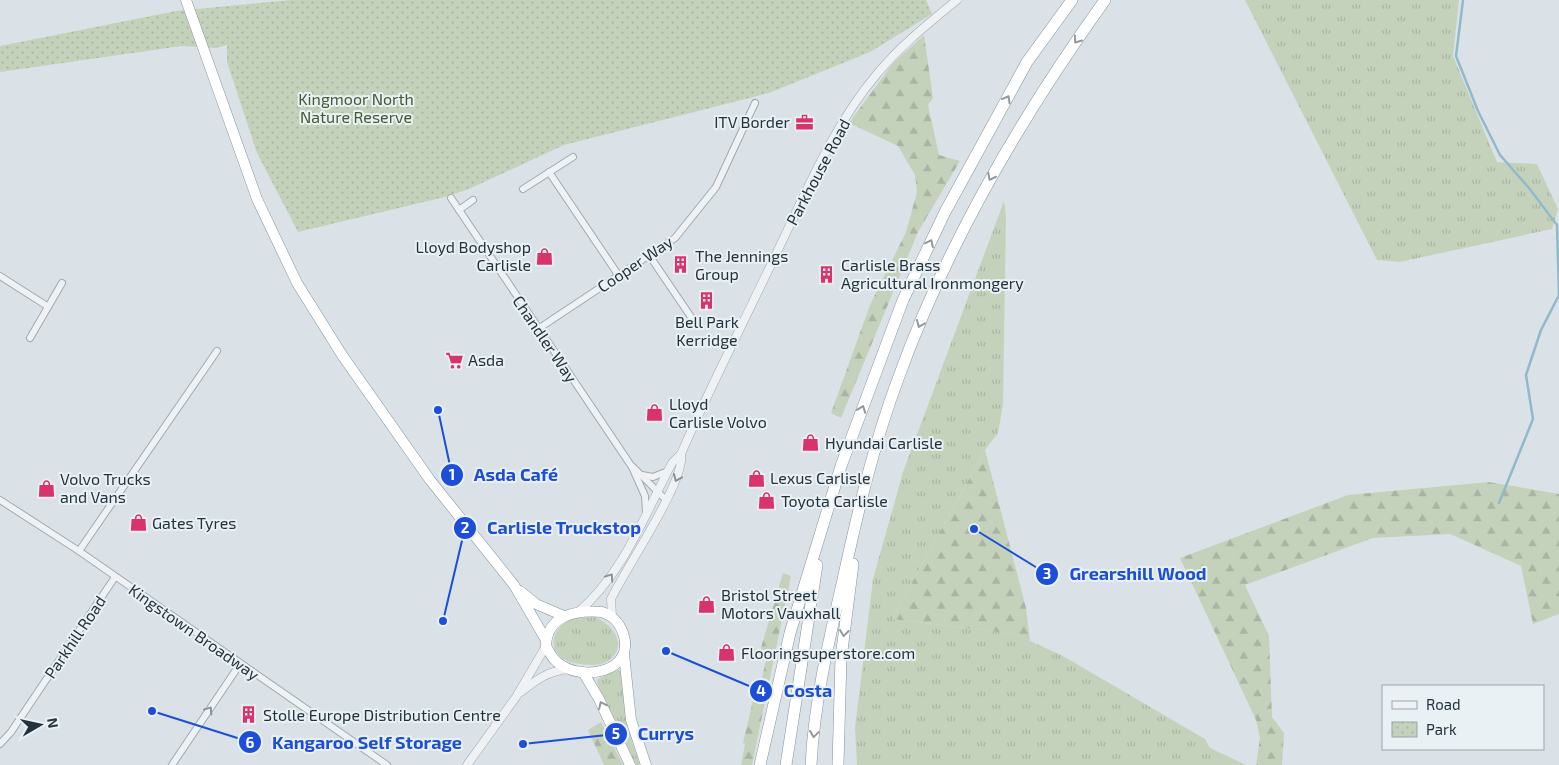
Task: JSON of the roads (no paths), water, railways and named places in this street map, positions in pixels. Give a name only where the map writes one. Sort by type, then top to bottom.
[{"type":"highway","points":[[760,765],[790,633],[841,466],[902,300],[945,212],[1027,62],[1072,0]]},
{"type":"highway","points":[[811,765],[823,668],[861,497],[897,380],[950,256],[997,164],[1056,68],[1105,0]]},
{"type":"highway","points":[[188,4],[257,199],[297,283],[342,355],[430,480],[514,585],[556,662],[568,669],[583,672],[606,670],[614,666],[624,654]]},
{"type":"highway","points":[[838,765],[841,658],[861,497]]},
{"type":"highway","points":[[786,765],[796,689],[825,522]]},
{"type":"highway","points":[[514,585],[536,604],[564,616]]},
{"type":"highway","points":[[546,643],[552,625],[564,616],[594,612],[612,616],[623,632],[626,645],[624,654],[631,720],[646,765]]},
{"type":"highway","points":[[583,672],[599,699],[630,765]]},
{"type":"street","name":"Parkhouse Road","points":[[577,613],[599,594],[617,566],[668,471],[681,454],[834,139],[876,75],[914,35],[957,0]]},
{"type":"street","name":"Cooper Way","points":[[538,329],[675,238],[704,205],[716,187],[755,102]]},
{"type":"street","points":[[523,189],[573,157]]},
{"type":"street","points":[[549,172],[619,276]]},
{"type":"street","name":"Chandler Way","points":[[451,198],[632,467],[644,496],[646,512]]},
{"type":"street","points":[[459,210],[473,200]]},
{"type":"street","points":[[650,255],[691,317]]},
{"type":"street","points":[[0,276],[47,306]]},
{"type":"street","points":[[30,338],[62,283]]},
{"type":"street","points":[[79,550],[217,351]]},
{"type":"street","name":"Parkhouse Road","points":[[612,616],[611,598],[666,500],[683,463],[681,454]]},
{"type":"street","name":"Chandler Way","points":[[632,467],[666,500]]},
{"type":"street","points":[[641,475],[652,477],[668,471]]},
{"type":"street","points":[[644,496],[652,500],[666,500]]},
{"type":"street","name":"Kingstown Broadway","points":[[0,500],[79,550],[115,577],[387,765]]},
{"type":"street","name":"Parkhill Road","points":[[0,744],[11,732],[115,577]]},
{"type":"street","points":[[467,765],[516,697],[546,643]]},
{"type":"street","points":[[172,765],[240,664]]},
{"type":"street","points":[[516,697],[538,678],[558,670],[568,669]]},
{"type":"waterway","points":[[1463,0],[1456,56],[1478,111],[1500,155],[1529,188],[1557,225],[1559,295],[1541,330],[1526,375],[1533,419],[1499,503]]},
{"type":"place","name":"ITV Border","points":[[804,122]]},
{"type":"place","name":"Lloyd Bodyshop Carlisle","points":[[545,256]]},
{"type":"place","name":"The Jennings Group","points":[[681,265]]},
{"type":"place","name":"Carlisle Brass Agricultural Ironmongery","points":[[827,274]]},
{"type":"place","name":"Bell Park Kerridge","points":[[707,301]]},
{"type":"place","name":"Asda","points":[[454,360]]},
{"type":"place","name":"Asda Café","points":[[438,410]]},
{"type":"place","name":"Lloyd Carlisle Volvo","points":[[655,413]]},
{"type":"place","name":"Hyundai Carlisle","points":[[811,443]]},
{"type":"place","name":"Lexus Carlisle","points":[[756,478]]},
{"type":"place","name":"Volvo Trucks and Vans","points":[[46,488]]},
{"type":"place","name":"Toyota Carlisle","points":[[767,501]]},
{"type":"place","name":"Gates Tyres","points":[[138,523]]},
{"type":"place","name":"Grearshill Wood","points":[[974,529]]},
{"type":"place","name":"Bristol Street Motors Vauxhall","points":[[707,604]]},
{"type":"place","name":"Carlisle Truckstop","points":[[443,621]]},
{"type":"place","name":"Costa","points":[[666,651]]},
{"type":"place","name":"Flooringsuperstore.com","points":[[727,653]]},
{"type":"place","name":"Kangaroo Self Storage","points":[[152,711]]},
{"type":"place","name":"Stolle Europe Distribution Centre","points":[[249,715]]},
{"type":"place","name":"Currys","points":[[523,744]]},
{"type":"park label","name":"Kingmoor North Nature Reserve","points":[[356,108]]}]
